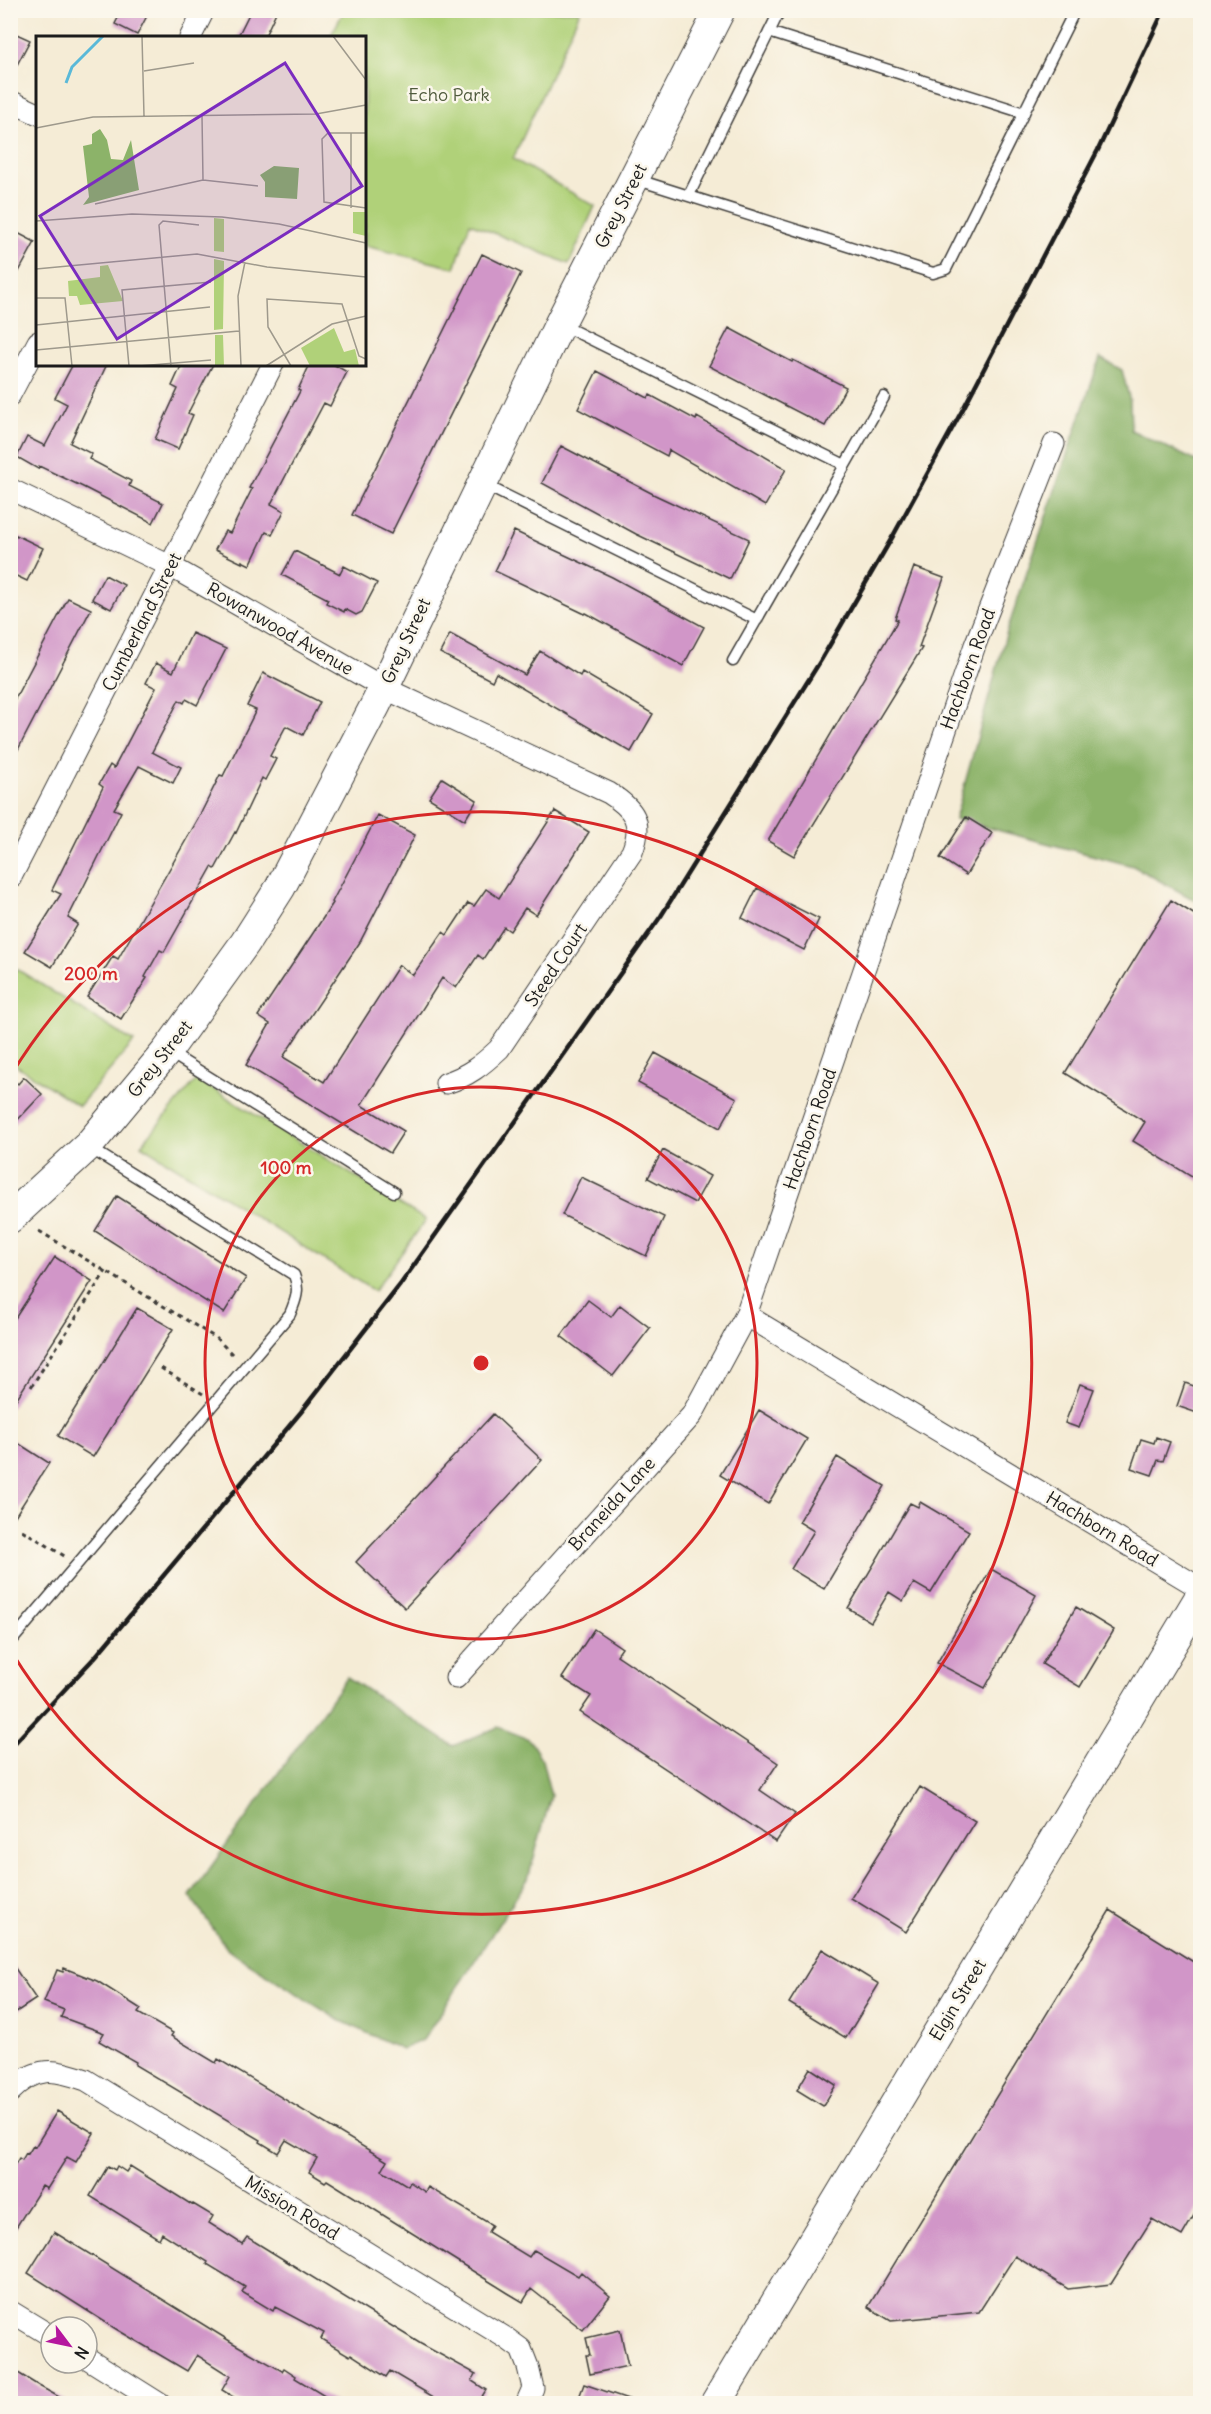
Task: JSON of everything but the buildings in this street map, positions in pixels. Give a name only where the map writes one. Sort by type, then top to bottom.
[{"type":"street","points":[[191,36],[204,10]]},
{"type":"street","name":"Grey Street","points":[[10,1218],[88,1146],[167,1051],[239,952],[280,888],[384,688],[560,323],[720,10]]},
{"type":"street","points":[[10,101],[36,113]]},
{"type":"street","points":[[10,395],[36,346]]},
{"type":"street","name":"Cumberland Street","points":[[10,879],[272,366]]},
{"type":"street","name":"Hachborn Road","points":[[1054,444],[975,645],[746,1315],[1200,1588]]},
{"type":"street","name":"Rowanwood Avenue","points":[[10,489],[170,566],[384,688],[609,793],[634,812],[636,824]]},
{"type":"street","name":"Steed Court","points":[[446,1083],[464,1077],[479,1068],[499,1049],[632,852],[637,840],[636,824]]},
{"type":"street","name":"Braneida Lane","points":[[456,1678],[692,1415],[746,1315]]},
{"type":"street","name":"Elgin Street","points":[[715,2403],[1200,1597]]},
{"type":"street","name":"Mission Road","points":[[10,2092],[20,2081],[53,2070],[86,2080],[507,2338],[521,2349],[528,2367],[533,2388],[526,2403]]},
{"type":"street","points":[[10,2311],[39,2329]]},
{"type":"street","points":[[99,2365],[160,2403]]},
{"type":"lane","points":[[689,195],[780,10]]},
{"type":"lane","points":[[635,179],[933,273],[945,269],[1075,10]]},
{"type":"lane","points":[[769,32],[1024,113]]},
{"type":"lane","points":[[560,323],[845,465]]},
{"type":"lane","points":[[734,661],[884,397]]},
{"type":"lane","points":[[481,483],[757,620]]},
{"type":"lane","points":[[167,1051],[394,1192]]},
{"type":"lane","points":[[10,1643],[290,1314],[297,1298],[298,1283],[294,1275],[88,1146]]},
{"type":"path","points":[[39,1231],[216,1338],[245,1366]]},
{"type":"path","points":[[31,1387],[106,1271]]},
{"type":"path","points":[[160,1368],[216,1401]]},
{"type":"path","points":[[22,1530],[78,1564]]},
{"type":"green space","name":"Echo Park","points":[[344,11],[580,11],[513,159],[595,206],[569,264],[470,223],[455,268],[366,246],[366,36],[331,36]]},
{"type":"green space","points":[[1100,358],[1122,370],[1130,401],[1131,430],[1200,463],[1200,903],[1133,866],[955,819],[1007,631]]},
{"type":"green space","points":[[10,965],[134,1042],[79,1106],[11,1062]]},
{"type":"green space","points":[[197,1079],[426,1220],[374,1291],[141,1145]]},
{"type":"green space","points":[[347,1677],[453,1746],[498,1727],[529,1739],[542,1760],[551,1796],[528,1879],[423,2040],[402,2049],[337,2019],[228,1950],[190,1896]]},
{"type":"railway","points":[[10,1748],[95,1657],[301,1412],[400,1285],[661,916],[821,660],[893,536],[963,409],[1098,150],[1164,10]]}]
